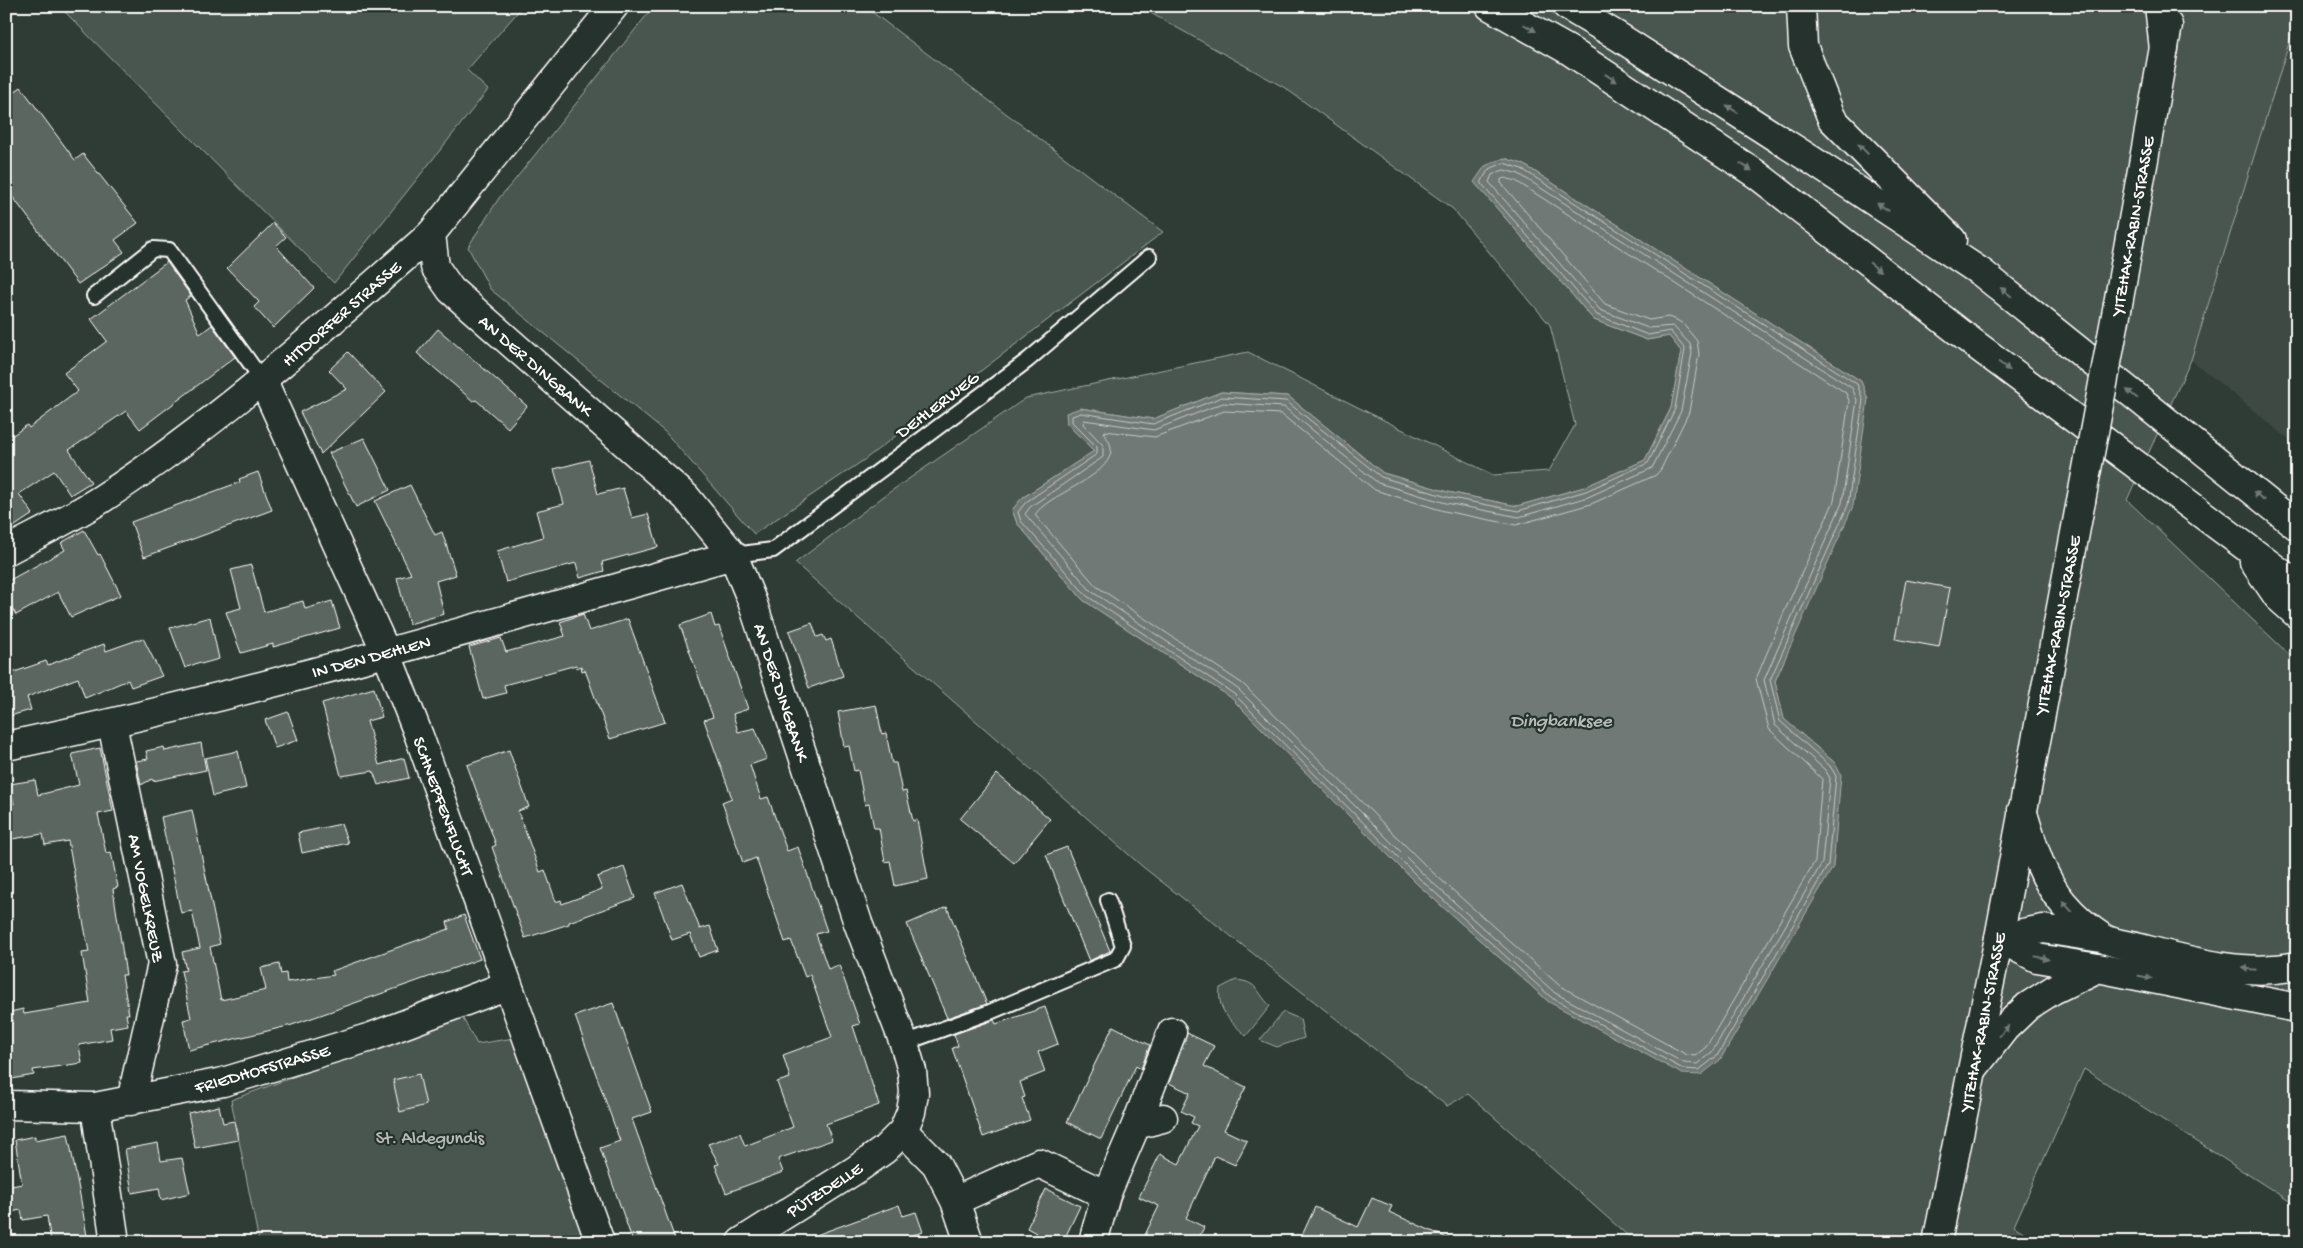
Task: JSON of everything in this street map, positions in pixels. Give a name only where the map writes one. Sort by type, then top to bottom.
[{"type":"main road","name":"HITDORFER STRASSE","points":[[6,551],[102,499],[224,412],[431,234],[614,6]]},
{"type":"main road","points":[[1490,6],[1570,51],[1756,174],[1972,342],[2297,585]]},
{"type":"main road","points":[[1566,6],[1619,37],[1982,273],[2297,526]]},
{"type":"main road","points":[[1801,6],[1803,46],[1832,119],[1921,207],[1982,273]]},
{"type":"main road","points":[[2160,6],[2164,49]]},
{"type":"main road","name":"YITZHAK-RABIN-STRASSE","points":[[1937,1242],[1999,938],[2118,304],[2171,6]]},
{"type":"main road","name":"AN DER DINGBANK","points":[[431,234],[435,268],[451,290],[686,497],[733,555],[752,601],[858,923],[904,1043],[912,1071],[914,1093],[903,1131]]},
{"type":"main road","name":"SCHNEPFENFLUCHT","points":[[262,381],[386,652],[419,736],[600,1242]]},
{"type":"main road","points":[[2244,546],[2278,597],[2297,614]]},
{"type":"main road","name":"IN DEN DEHLEN","points":[[6,746],[112,724],[386,652],[733,555]]},
{"type":"main road","name":"AM VOGELKREUZ","points":[[112,724],[162,964],[131,1101]]},
{"type":"main road","points":[[2022,810],[2033,847],[2062,902],[2077,918],[2105,939]]},
{"type":"main road","points":[[1999,938],[2043,929],[2105,939],[2193,962],[2276,970],[2297,966]]},
{"type":"main road","points":[[1999,938],[2037,958],[2098,968],[2297,1008]]},
{"type":"main road","points":[[1973,1069],[2005,1028],[2028,1006],[2053,990],[2098,968]]},
{"type":"main road","name":"FRIEDHOFSTRASSE","points":[[6,1105],[95,1107],[224,1082],[362,1040],[508,985]]},
{"type":"main road","points":[[1093,1242],[1106,1195],[1136,1125],[1172,1032]]},
{"type":"main road","points":[[95,1107],[115,1242]]},
{"type":"main road","points":[[1136,1125],[1163,1118]]},
{"type":"main road","points":[[903,1131],[936,1164],[955,1201],[969,1242]]},
{"type":"main road","name":"PÜTZDELLE","points":[[741,1242],[857,1169],[884,1150],[903,1131]]},
{"type":"main road","points":[[955,1201],[1039,1163],[1106,1195]]},
{"type":"lane","points":[[94,296],[152,249],[169,250],[262,381]]},
{"type":"lane","name":"DEHLERWEG","points":[[733,555],[773,550],[1028,360],[1149,257]]},
{"type":"lane","points":[[904,1043],[990,1012],[1116,959],[1123,946],[1108,900]]},
{"type":"shaded area","points":[[2297,17],[2297,446],[2191,360]]},
{"type":"green space","points":[[59,6],[523,6],[467,70],[488,90],[334,283]]},
{"type":"green space","points":[[654,6],[864,6],[1163,232],[864,460],[754,534],[665,432],[490,289],[468,247],[499,198]]},
{"type":"green space","points":[[1138,6],[2297,6],[2297,17],[2191,360],[2127,500],[2297,662],[2297,1206],[2084,1069],[2014,1226],[2039,1242],[1635,1242],[1468,1094],[1447,1106],[1143,867],[795,563],[884,496],[1026,398],[1248,352],[1493,475],[1549,471],[1575,425],[1550,325],[1453,209],[1285,88]],"holes":[[[1504,158],[1523,164],[1861,381],[1799,624],[1775,681],[1784,719],[1835,763],[1549,1002],[1416,883],[1230,697],[1083,600],[1017,523],[1012,510],[1022,498],[1094,451],[1080,408],[1153,419],[1221,392],[1288,396],[1383,473],[1448,492],[1517,506],[1585,487],[1645,460],[1671,408],[1681,351],[1669,336],[1647,340],[1594,320],[1474,182]]]},
{"type":"green space","points":[[1236,980],[1253,985],[1270,1006],[1246,1036],[1226,1015],[1221,1003],[1220,988]]},
{"type":"green space","points":[[1283,1012],[1300,1019],[1304,1038],[1277,1047],[1260,1040]]},
{"type":"green space","name":"St. Aldegundis","points":[[461,1015],[477,1044],[514,1038],[588,1242],[259,1242],[231,1100]]},
{"type":"water","name":"Dingbanksee","points":[[1504,158],[1523,164],[1861,381],[1868,399],[1853,506],[1775,681],[1784,719],[1835,763],[1841,775],[1833,867],[1720,1060],[1701,1075],[1682,1074],[1549,1002],[1416,883],[1230,697],[1083,600],[1017,523],[1012,510],[1022,498],[1094,451],[1067,424],[1066,413],[1080,408],[1153,419],[1221,392],[1288,396],[1383,473],[1448,492],[1517,506],[1584,487],[1645,460],[1671,408],[1681,351],[1669,336],[1647,340],[1594,320],[1474,182],[1485,166]]},
{"type":"building","points":[[21,87],[75,160],[83,154],[138,223],[115,240],[124,252],[78,284],[6,188],[6,98]]},
{"type":"building","points":[[273,223],[286,237],[276,246],[314,288],[273,328],[254,307],[259,302],[227,268]]},
{"type":"building","points":[[167,262],[191,296],[185,300],[200,334],[212,325],[235,357],[140,429],[126,411],[69,450],[91,482],[70,495],[54,471],[19,494],[33,514],[6,532],[6,440],[27,425],[29,428],[78,391],[64,373],[107,341],[91,319]]},
{"type":"building","points":[[438,329],[527,406],[508,428],[417,353]]},
{"type":"building","points":[[348,352],[386,392],[321,454],[300,412],[347,389],[329,370]]},
{"type":"building","points":[[364,438],[390,490],[356,507],[329,453]]},
{"type":"building","points":[[589,460],[598,494],[623,488],[632,518],[648,514],[658,547],[602,562],[604,571],[580,578],[576,563],[506,582],[497,551],[543,537],[536,511],[564,504],[554,469]]},
{"type":"building","points":[[258,472],[272,510],[144,557],[131,522],[240,482],[239,479]]},
{"type":"building","points":[[410,485],[435,535],[442,532],[456,575],[436,581],[444,614],[409,624],[397,578],[411,574],[375,501]]},
{"type":"building","points":[[84,530],[98,555],[100,554],[121,595],[71,617],[58,592],[16,615],[6,597],[6,582],[65,550],[61,543]]},
{"type":"building","points":[[251,565],[264,612],[303,601],[305,609],[332,601],[340,628],[273,647],[273,644],[241,653],[226,612],[241,608],[231,570]]},
{"type":"building","points":[[1906,580],[1950,588],[1939,647],[1895,639]]},
{"type":"building","points":[[583,614],[589,631],[628,619],[665,722],[610,739],[585,670],[582,671],[581,666],[577,668],[576,665],[504,685],[506,693],[483,699],[469,647],[501,638],[506,652],[565,636],[560,622]]},
{"type":"building","points":[[711,614],[715,627],[719,626],[748,709],[733,714],[738,732],[755,728],[767,759],[750,765],[761,799],[768,797],[787,851],[798,847],[827,931],[816,934],[828,969],[839,965],[860,1024],[853,1026],[879,1105],[826,1124],[832,1140],[778,1159],[783,1172],[726,1193],[715,1165],[719,1164],[708,1144],[740,1133],[745,1146],[793,1127],[777,1082],[790,1078],[783,1055],[832,1037],[810,975],[805,977],[791,940],[785,942],[756,858],[743,863],[722,802],[732,798],[704,720],[713,717],[680,625]]},
{"type":"building","points":[[210,617],[219,659],[201,664],[200,662],[185,668],[170,628]]},
{"type":"building","points":[[812,623],[817,637],[823,635],[826,641],[831,639],[843,676],[809,688],[789,631]]},
{"type":"building","points":[[143,638],[162,676],[131,687],[128,680],[85,698],[78,678],[27,697],[31,710],[6,717],[6,675],[46,661],[48,665],[104,644],[106,651]]},
{"type":"building","points":[[374,688],[382,717],[367,721],[379,765],[404,758],[409,778],[378,785],[373,771],[341,776],[322,703]]},
{"type":"building","points":[[876,705],[882,734],[886,733],[892,763],[896,763],[902,792],[906,791],[913,821],[917,820],[928,879],[895,886],[890,861],[885,862],[879,828],[874,828],[869,804],[865,805],[858,770],[854,771],[849,746],[844,747],[838,712]]},
{"type":"building","points":[[288,712],[298,740],[275,748],[265,720]]},
{"type":"building","points":[[201,743],[206,770],[153,781],[152,779],[141,785],[136,761],[148,759],[146,751],[164,747],[165,751]]},
{"type":"building","points":[[100,748],[113,811],[98,814],[106,853],[111,852],[118,887],[113,889],[126,975],[122,975],[129,1014],[126,1014],[128,1025],[110,1028],[112,1039],[79,1045],[82,1063],[33,1070],[34,1075],[6,1080],[6,1013],[23,1009],[24,1014],[90,1003],[82,953],[89,952],[68,841],[45,845],[43,834],[6,840],[6,821],[12,820],[10,804],[14,804],[10,784],[35,780],[38,795],[79,785],[72,754]]},
{"type":"building","points":[[509,750],[529,807],[518,811],[540,872],[545,870],[556,902],[561,900],[562,904],[602,889],[597,877],[624,867],[635,898],[569,922],[569,924],[525,938],[492,847],[496,845],[467,765]]},
{"type":"building","points":[[238,751],[246,788],[213,796],[205,758]]},
{"type":"building","points":[[997,774],[1050,819],[1014,863],[960,819]]},
{"type":"building","points":[[192,810],[220,944],[210,947],[221,1000],[266,990],[261,968],[279,964],[281,974],[286,973],[287,982],[334,975],[332,971],[449,929],[447,922],[464,915],[480,959],[292,1025],[189,1050],[183,1020],[191,1018],[181,971],[186,970],[182,952],[200,948],[192,911],[181,913],[161,817]]},
{"type":"building","points":[[341,824],[348,843],[302,853],[298,833]]},
{"type":"building","points":[[1067,847],[1110,951],[1089,961],[1046,855]]},
{"type":"building","points":[[682,883],[700,929],[710,926],[718,950],[699,957],[690,934],[672,940],[655,893]]},
{"type":"building","points":[[947,907],[987,1004],[947,1018],[907,924]]},
{"type":"building","points":[[613,1003],[652,1112],[632,1119],[676,1242],[633,1242],[600,1148],[620,1141],[575,1016]]},
{"type":"building","points":[[1045,1007],[1058,1044],[1038,1052],[1045,1072],[1020,1082],[1025,1097],[1022,1098],[1030,1120],[983,1137],[952,1048],[958,1046],[954,1034],[994,1020],[996,1024]]},
{"type":"building","points":[[1113,1026],[1150,1045],[1141,1069],[1136,1066],[1101,1139],[1067,1122]]},
{"type":"building","points":[[1187,1033],[1214,1046],[1204,1066],[1246,1087],[1224,1130],[1247,1141],[1235,1165],[1215,1156],[1186,1218],[1204,1227],[1197,1242],[1157,1242],[1145,1235],[1159,1206],[1139,1197],[1160,1154],[1179,1164],[1198,1126],[1191,1123],[1194,1117],[1181,1111],[1190,1093],[1169,1083]]},
{"type":"building","points":[[419,1074],[426,1105],[400,1112],[393,1080]]},
{"type":"building","points":[[219,1106],[223,1123],[234,1121],[238,1140],[195,1148],[188,1113]]},
{"type":"building","points":[[68,1134],[88,1242],[51,1242],[47,1216],[23,1220],[21,1210],[6,1213],[6,1187],[22,1184],[15,1140],[35,1136],[35,1140]]},
{"type":"building","points":[[158,1143],[161,1161],[182,1158],[190,1193],[161,1200],[159,1188],[132,1193],[125,1149]]},
{"type":"building","points":[[1046,1189],[1080,1206],[1063,1242],[1032,1242],[1036,1233],[1027,1228]]},
{"type":"building","points":[[1372,1198],[1392,1206],[1389,1212],[1456,1242],[1299,1242],[1315,1207],[1358,1227]]},
{"type":"building","points":[[899,1205],[903,1216],[916,1212],[923,1232],[910,1236],[912,1242],[805,1242],[805,1239]]}]
